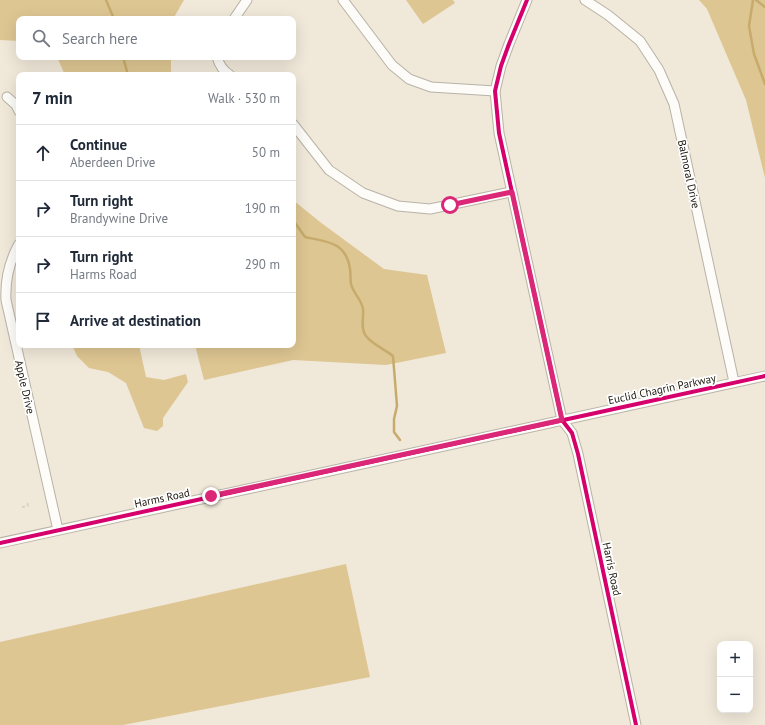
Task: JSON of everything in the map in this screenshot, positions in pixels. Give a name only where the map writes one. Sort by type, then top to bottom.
[{"type":"street","points":[[236,16],[247,0]]},
{"type":"street","points":[[343,0],[392,65],[409,79],[431,87],[495,92]]},
{"type":"street","points":[[528,0],[501,66],[495,92],[499,133],[562,420]]},
{"type":"street","name":"Balmoral Drive","points":[[585,0],[608,15],[640,41],[660,70],[674,104],[734,382]]},
{"type":"street","points":[[218,60],[225,72]]},
{"type":"street","points":[[7,98],[16,105]]},
{"type":"street","points":[[296,128],[329,170],[363,193],[398,206],[430,208],[512,192]]},
{"type":"street","name":"Apple Drive","points":[[16,251],[8,271],[6,300],[16,344]]},
{"type":"street","name":"Apple Drive","points":[[17,348],[58,530]]},
{"type":"street","name":"Euclid Chagrin Parkway","points":[[562,420],[765,376]]},
{"type":"street","name":"Harms Road","points":[[0,543],[562,420]]},
{"type":"street","name":"Harris Road","points":[[562,420],[572,433],[578,454],[636,725]]},
{"type":"path","points":[[22,507],[28,506],[27,500]]},
{"type":"shaded area","points":[[0,0],[184,0],[175,16],[16,16],[16,41],[0,40]]},
{"type":"shaded area","points":[[406,0],[453,0],[455,3],[423,24]]},
{"type":"shaded area","points":[[699,0],[765,0],[765,178],[746,100],[707,9]]},
{"type":"shaded area","points":[[58,60],[171,60],[171,72],[64,72]]},
{"type":"shaded area","points":[[296,202],[384,269],[427,275],[446,353],[386,365],[293,360],[204,380],[196,348],[296,348]]},
{"type":"shaded area","points":[[73,348],[140,348],[146,377],[164,380],[186,374],[188,382],[163,418],[163,426],[157,431],[144,428],[126,383],[108,372],[89,368],[77,356]]},
{"type":"shaded area","points":[[346,564],[370,677],[123,725],[0,725],[0,642]]},
{"type":"waterway","points":[[106,0],[113,16]]},
{"type":"waterway","points":[[753,0],[749,26],[754,54],[765,84]]},
{"type":"waterway","points":[[756,0],[765,7]]},
{"type":"waterway","points":[[124,60],[127,72]]},
{"type":"waterway","points":[[296,224],[305,237],[328,242],[340,248],[345,253],[348,260],[351,284],[362,306],[364,333],[371,342],[393,356],[397,406],[394,419],[394,432],[400,440]]},
{"type":"cycle path","points":[[527,0],[501,66],[495,91],[499,133],[562,420],[572,433],[578,454],[636,725]]},
{"type":"cycle path","points":[[0,543],[765,376]]},
{"type":"route","points":[[211,496],[562,420],[512,192],[450,205]]}]
